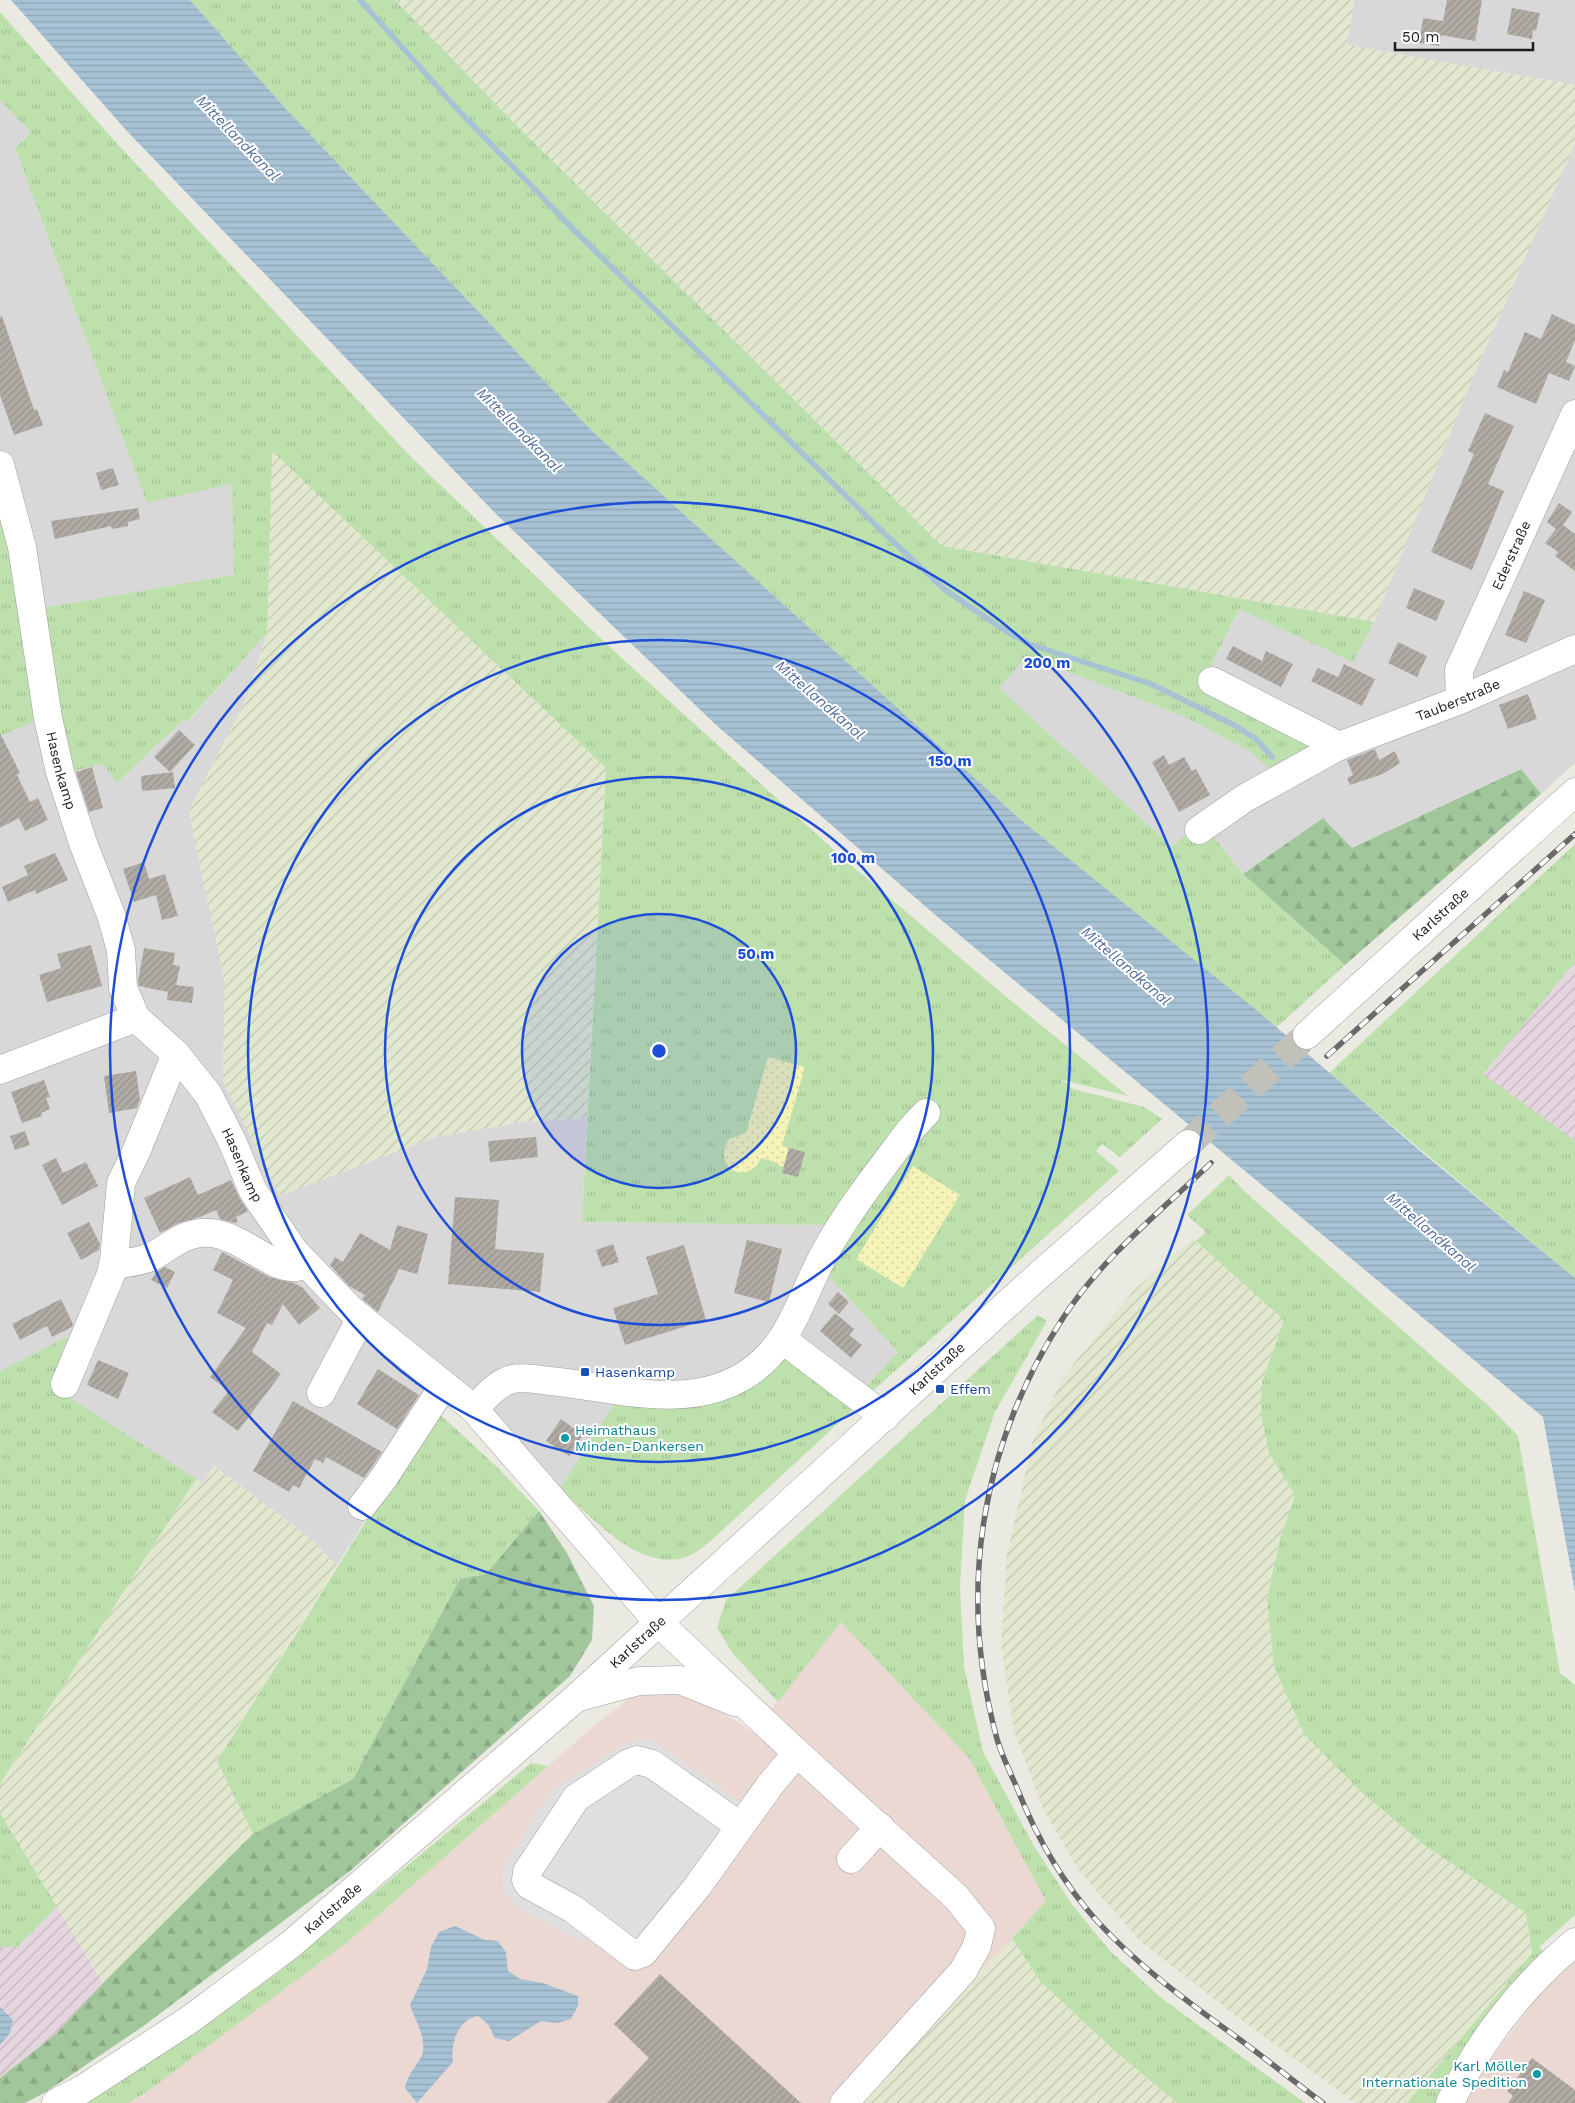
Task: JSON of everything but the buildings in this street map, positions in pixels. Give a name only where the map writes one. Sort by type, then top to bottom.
[{"type":"street","name":"Ederstraße","points":[[1460,700],[1459,670],[1575,414]]},
{"type":"street","name":"Hasenkamp","points":[[0,464],[22,547],[48,718],[60,772],[83,843],[111,915],[121,950],[123,988],[136,1018],[176,1054],[208,1094],[232,1141],[253,1191],[294,1252],[360,1318],[474,1409],[659,1623],[796,1752],[956,1897],[982,1928],[977,1946],[963,1971],[844,2103]]},
{"type":"street","name":"Tauberstraße","points":[[1199,830],[1245,798],[1339,746],[1460,700],[1575,649]]},
{"type":"street","points":[[1212,680],[1339,746]]},
{"type":"street","name":"Karlstraße","points":[[1307,1036],[1575,792]]},
{"type":"street","points":[[0,1070],[136,1018]]},
{"type":"street","points":[[65,1384],[94,1319],[113,1264],[122,1183],[176,1054]]},
{"type":"street","points":[[474,1409],[493,1389],[510,1379],[558,1382],[645,1394],[679,1395],[714,1389],[742,1378],[760,1364],[783,1340],[828,1247],[910,1130],[926,1113]]},
{"type":"street","name":"Karlstraße","points":[[56,2103],[83,2089],[189,2020],[290,1945],[576,1698],[1028,1285],[1188,1144]]},
{"type":"street","points":[[113,1264],[138,1262],[192,1233],[225,1235],[283,1265],[295,1267],[306,1264]]},
{"type":"street","points":[[321,1392],[360,1318]]},
{"type":"street","points":[[783,1340],[885,1417]]},
{"type":"street","points":[[362,1506],[384,1480],[444,1385]]},
{"type":"street","points":[[576,1698],[639,1681],[680,1680],[750,1709]]},
{"type":"street","points":[[740,1826],[652,1764],[637,1760],[629,1763],[576,1798],[527,1872],[526,1880],[529,1885],[573,1909],[635,1956],[638,1956],[643,1953],[677,1912],[740,1826],[770,1784],[796,1752]]},
{"type":"street","points":[[852,1859],[880,1827]]},
{"type":"street","points":[[1450,2103],[1464,2072],[1507,2012],[1549,1963],[1575,1942]]},
{"type":"shaded area","points":[[1354,0],[1575,0],[1575,85],[1347,45]]},
{"type":"shaded area","points":[[0,100],[31,133],[15,148],[147,502],[232,484],[235,575],[43,608],[0,462]]},
{"type":"shaded area","points":[[1575,143],[1575,763],[1541,794],[1520,769],[1352,848],[1323,818],[1243,874],[1201,821],[1172,848],[999,688],[1027,655],[1183,716],[1250,751],[1268,767],[1204,680],[1239,609],[1353,661],[1374,622],[1470,384]]},
{"type":"shaded area","points":[[267,633],[247,697],[189,811],[225,983],[223,1081],[280,1195],[436,1137],[523,1122],[587,1118],[582,1222],[834,1225],[815,1261],[898,1352],[860,1393],[747,1372],[618,1397],[560,1489],[450,1394],[435,1410],[337,1565],[306,1535],[214,1466],[202,1484],[64,1394],[63,1339],[0,1371],[0,736],[40,719],[70,772],[103,764],[117,783],[183,720],[188,722]]},
{"type":"shaded area","points":[[1575,962],[1575,1141],[1482,1074]]},
{"type":"shaded area","points":[[841,1622],[969,1758],[1046,1901],[859,2103],[128,2103],[148,2091],[350,1940],[588,1731],[633,1695],[688,1691],[753,1732]]},
{"type":"shaded area","points":[[633,1740],[654,1741],[745,1805],[627,1959],[592,1931],[582,1943],[525,1911],[506,1896],[501,1881],[504,1865],[550,1793],[563,1782]]},
{"type":"shaded area","points":[[57,1907],[103,1983],[57,2033],[0,2078],[0,1947],[17,1947]]},
{"type":"shaded area","points":[[1575,1962],[1575,2103],[1464,2103],[1493,2056],[1552,1978]]},
{"type":"green space","points":[[190,0],[395,0],[517,126],[942,546],[1374,622],[1353,662],[1239,609],[1204,680],[1322,741],[1268,768],[1250,751],[1183,716],[1027,656],[999,688],[1172,847],[1201,821],[1243,874],[1345,965],[1277,1027],[1021,820],[590,429],[286,109]]},
{"type":"green space","points":[[395,0],[1354,0],[1347,45],[1575,85],[1575,143],[1470,384],[1374,622],[942,546],[517,126]]},
{"type":"green space","points":[[0,12],[121,148],[412,458],[616,653],[845,860],[1004,995],[1128,1096],[1062,1080],[1073,1089],[1144,1107],[1162,1119],[1120,1157],[1102,1144],[1096,1151],[1119,1171],[866,1397],[860,1393],[898,1352],[815,1261],[833,1225],[582,1222],[606,768],[272,451],[267,633],[187,722],[183,720],[117,783],[103,764],[70,772],[43,608],[234,575],[232,484],[147,503],[15,148],[31,133],[0,100]]},
{"type":"green space","points":[[271,450],[606,768],[587,1118],[523,1122],[436,1137],[280,1196],[223,1081],[225,983],[189,811],[247,697],[267,633]]},
{"type":"green space","points":[[0,499],[40,719],[0,736]]},
{"type":"green space","points":[[1521,769],[1541,794],[1345,965],[1243,874],[1323,818],[1352,848]]},
{"type":"green space","points":[[1575,844],[1575,962],[1483,1074],[1575,1141],[1575,1278],[1329,1073]]},
{"type":"green space","points":[[1229,1175],[1246,1193],[1490,1407],[1518,1436],[1560,1673],[1575,1685],[1575,1915],[1539,1947],[1546,1954],[1439,2103],[1407,2103],[1532,1953],[1526,1913],[1424,1845],[1361,1792],[1304,1734],[1274,1667],[1267,1599],[1280,1539],[1295,1495],[1269,1453],[1261,1414],[1262,1382],[1284,1320],[1196,1241],[1206,1232],[1187,1215]]},
{"type":"green space","points":[[1193,1238],[1284,1320],[1262,1382],[1269,1453],[1295,1495],[1280,1539],[1267,1600],[1274,1667],[1304,1734],[1361,1792],[1424,1845],[1526,1913],[1532,1953],[1407,2103],[1355,2103],[1235,2015],[1141,1942],[1080,1872],[1043,1809],[1014,1731],[1001,1644],[1007,1554],[1033,1440],[1063,1377],[1133,1291]]},
{"type":"green space","points":[[1038,1315],[1047,1321],[995,1412],[965,1500],[960,1587],[964,1667],[983,1752],[1034,1846],[1071,1903],[1110,1951],[1160,1997],[1305,2103],[1177,2103],[1116,2052],[1040,1981],[1012,1938],[1046,1901],[969,1758],[841,1622],[778,1702],[733,1654],[717,1628],[726,1600]]},
{"type":"green space","points":[[89,1332],[64,1394],[196,1479],[0,1784],[0,1371],[63,1339]]},
{"type":"green space","points":[[781,1351],[857,1406],[715,1537],[694,1554],[679,1559],[662,1559],[646,1555],[614,1537],[560,1489],[618,1397],[650,1400]]},
{"type":"green space","points":[[435,1410],[495,1465],[539,1511],[486,1574],[460,1579],[353,1779],[253,1834],[217,1761]]},
{"type":"green space","points":[[214,1466],[306,1535],[337,1565],[217,1760],[253,1834],[103,1983],[0,1813],[0,1784],[196,1479],[203,1483]]},
{"type":"green space","points":[[539,1511],[567,1553],[594,1606],[592,1640],[570,1676],[350,1871],[142,2027],[46,2092],[25,2103],[0,2103],[0,2078],[57,2033],[103,1983],[253,1834],[353,1779],[460,1579],[486,1574]]},
{"type":"green space","points":[[531,1763],[548,1766],[350,1940],[148,2091],[128,2103],[85,2103],[276,1974]]},
{"type":"green space","points":[[0,1813],[57,1907],[17,1947],[0,1947]]},
{"type":"green space","points":[[1012,1938],[1040,1981],[1116,2052],[1177,2103],[859,2103]]},
{"type":"sand","points":[[768,1057],[805,1067],[782,1146],[789,1148],[783,1167],[778,1165],[778,1163],[761,1158],[755,1167],[740,1173],[733,1171],[728,1166],[725,1159],[725,1150],[729,1139],[746,1133]]},
{"type":"sand","points":[[913,1166],[960,1195],[903,1288],[856,1259]]},
{"type":"water","name":"Mittellandkanal","points":[[11,0],[190,0],[286,109],[590,429],[1021,820],[1260,1013],[1419,1150],[1575,1278],[1575,1592],[1543,1417],[940,919],[715,724],[496,514],[126,130]]},
{"type":"water","points":[[455,1926],[485,1940],[498,1941],[506,1952],[508,1971],[520,1979],[543,1983],[578,1996],[578,2006],[571,2019],[558,2023],[541,2021],[509,2041],[495,2038],[488,2024],[478,2016],[471,2018],[461,2027],[454,2040],[453,2062],[417,2103],[405,2088],[409,2076],[423,2053],[423,2039],[410,2005],[427,1969],[431,1947],[439,1932]]},
{"type":"water","points":[[0,2007],[13,2020],[10,2033],[0,2045]]},
{"type":"waterway","points":[[360,0],[460,112],[577,233],[886,535],[944,589],[1004,630],[1029,644],[1151,684],[1236,726],[1256,739],[1272,757]]},
{"type":"tunnel","points":[[1188,1144],[1307,1035]]},
{"type":"railway","points":[[1327,1056],[1575,834]]},
{"type":"railway","points":[[1211,1163],[1132,1236],[1078,1296],[1035,1367],[1012,1417],[995,1469],[984,1521],[978,1575],[979,1629],[985,1684],[997,1739],[1024,1806],[1051,1858],[1084,1906],[1129,1953],[1163,1982],[1323,2103]]},
{"type":"place","name":"Hasenkamp","points":[[585,1372]]},
{"type":"place","name":"Effem","points":[[940,1389]]},
{"type":"place","name":"Heimathaus Minden-Dankersen","points":[[565,1438]]},
{"type":"place","name":"Karl Möller Internationale Spedition","points":[[1537,2074]]}]
